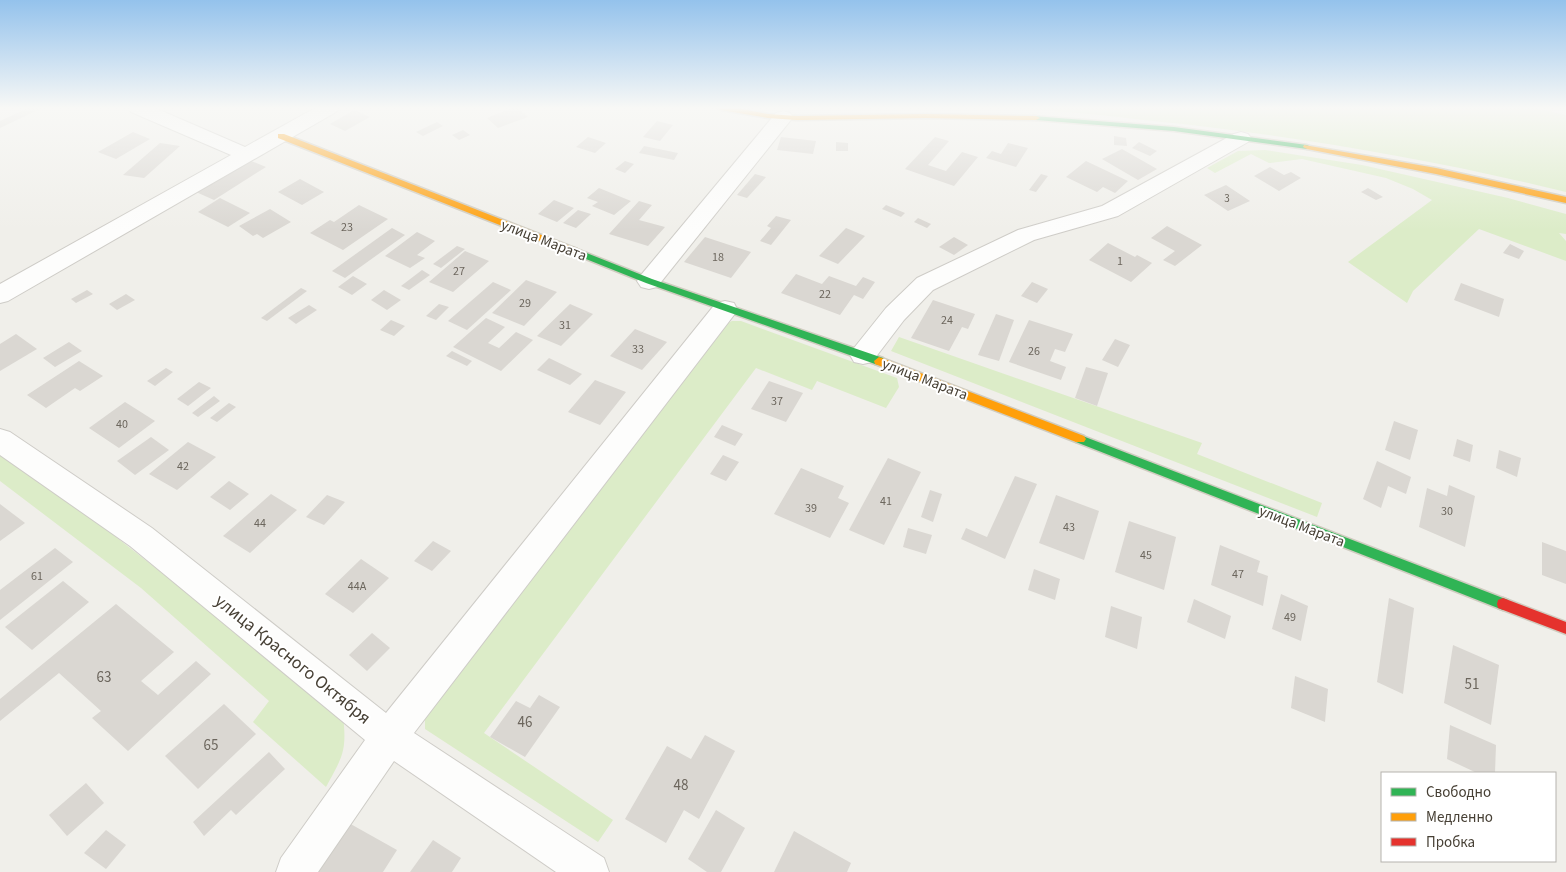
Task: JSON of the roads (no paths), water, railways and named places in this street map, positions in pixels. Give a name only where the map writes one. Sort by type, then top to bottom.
[{"type":"street","points":[[232,149],[247,155]]},
{"type":"street","points":[[0,295],[258,149]]},
{"type":"street","name":"улица Марата","points":[[313,149],[649,281],[725,309],[863,355],[1566,628]]},
{"type":"street","points":[[649,281],[757,149]]},
{"type":"street","points":[[863,355],[895,314],[925,284],[1026,235],[1110,211],[1222,149]]},
{"type":"street","points":[[1308,149],[1379,160],[1486,181],[1566,200]]},
{"type":"street","points":[[295,872],[389,737],[725,309]]},
{"type":"street","name":"улица Красного Октября","points":[[0,440],[141,537],[389,737],[590,872]]}]
